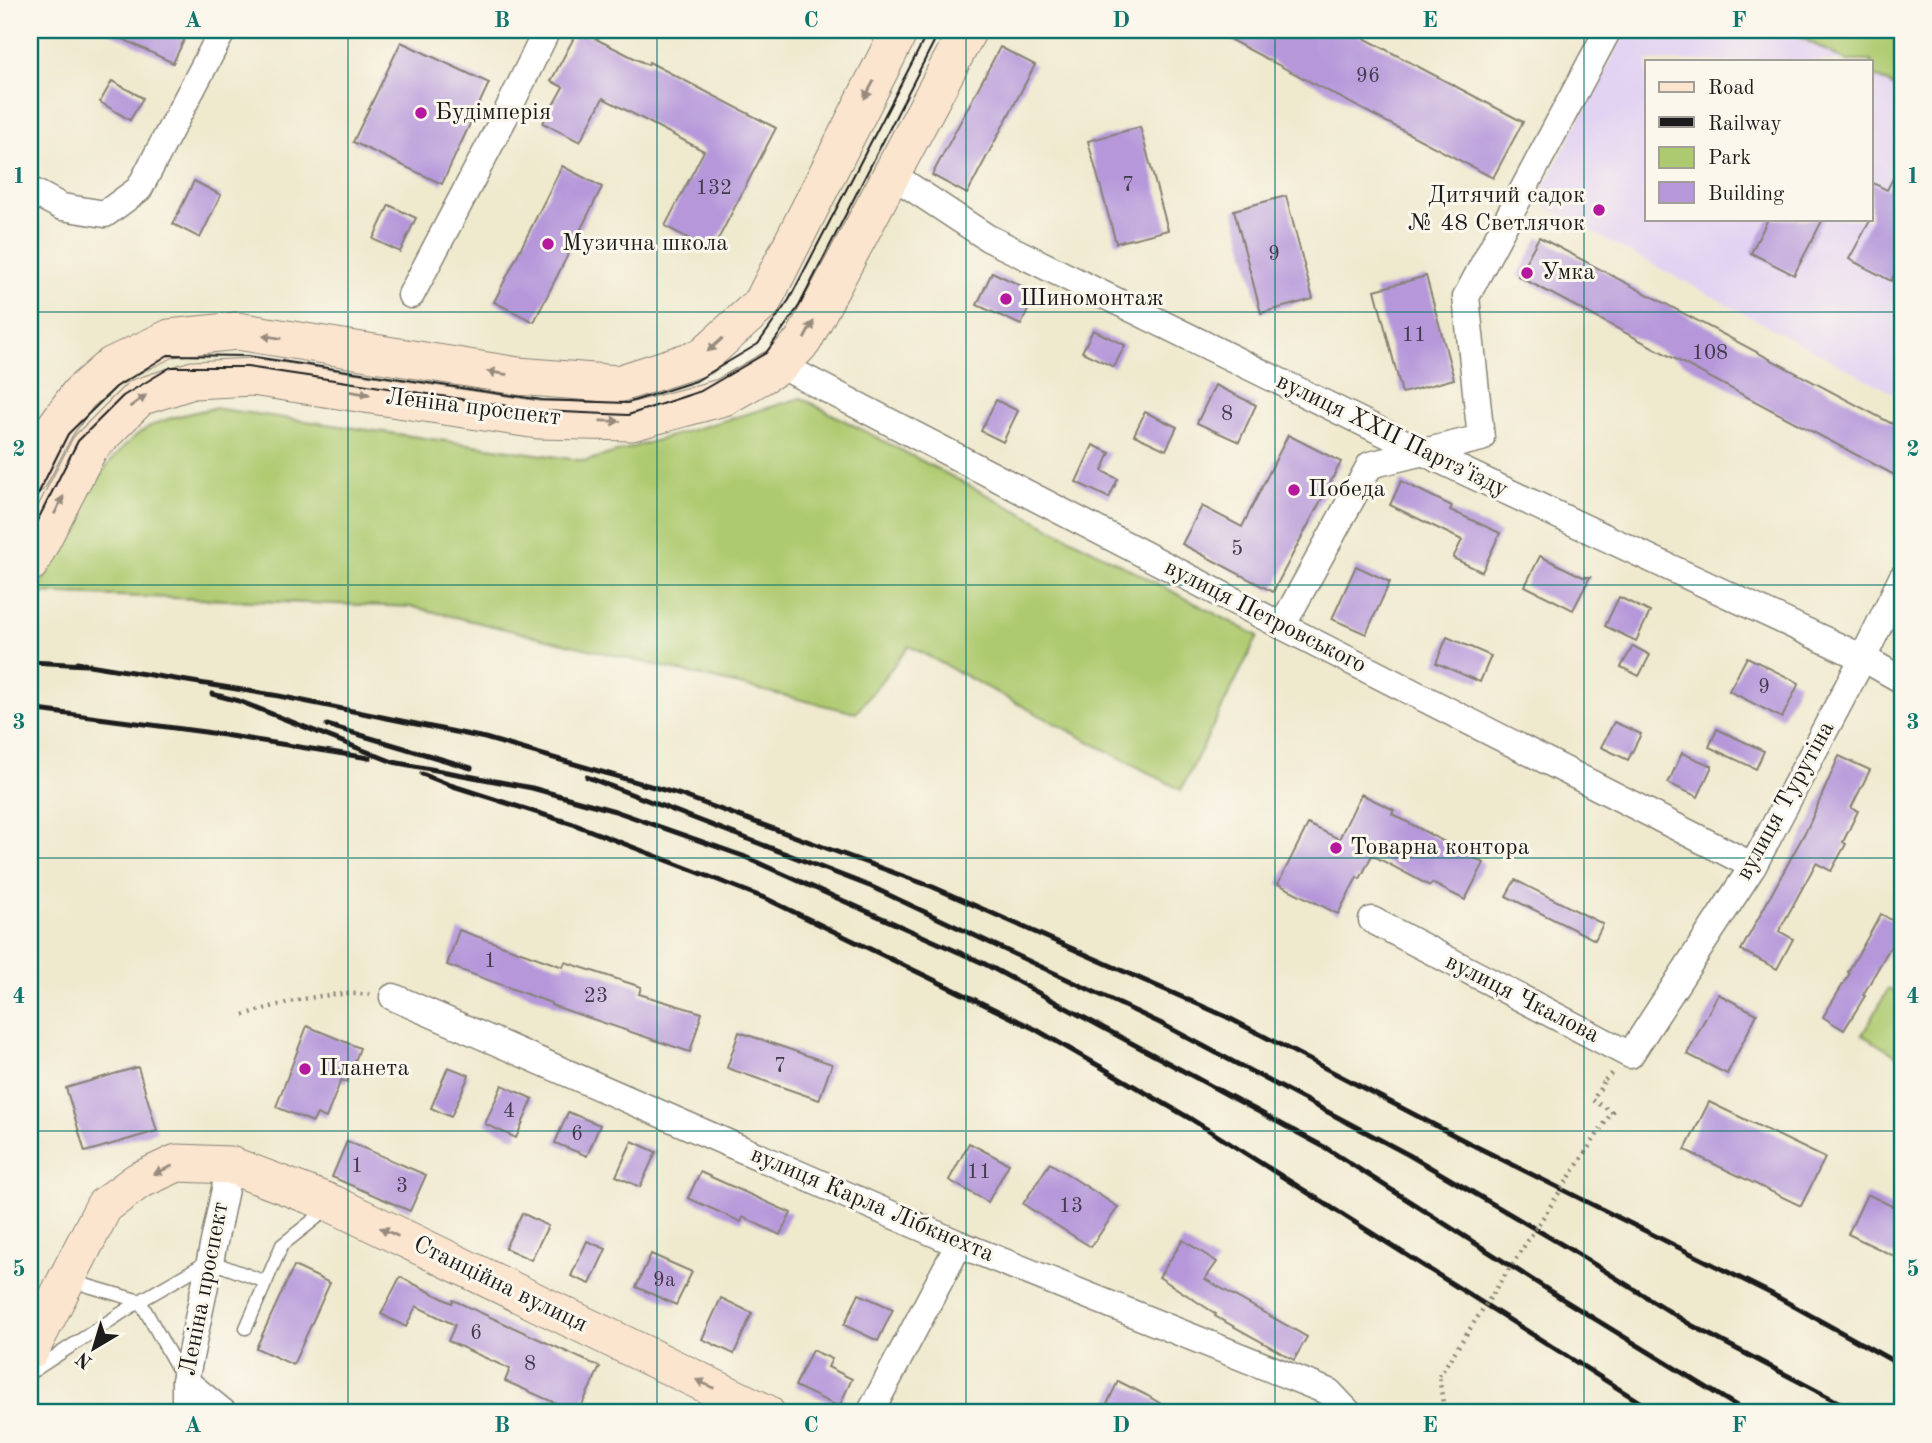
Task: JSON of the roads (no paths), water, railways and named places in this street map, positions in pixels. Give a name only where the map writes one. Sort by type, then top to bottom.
[{"type":"street","points":[[30,190],[62,207],[105,214],[139,189],[223,30]]},
{"type":"street","points":[[411,295],[547,30]]},
{"type":"street","name":"Леніна проспект","points":[[30,476],[56,426],[79,394],[111,366],[170,338],[237,331],[517,376],[618,384],[702,357],[762,303],[900,30]]},
{"type":"street","name":"Леніна проспект","points":[[30,563],[89,448],[140,397],[193,380],[252,377],[538,420],[632,422],[724,397],[780,365],[803,341],[968,30]]},
{"type":"street","points":[[1282,626],[1370,465],[1481,438],[1466,297],[1608,30]]},
{"type":"street","name":"вулиця XXII Партз'їзду","points":[[891,174],[988,238],[1425,453],[1863,658],[1902,680]]},
{"type":"street","name":"вулиця Петровського","points":[[780,365],[1282,626],[1753,866]]},
{"type":"street","name":"вулиця Турутіна","points":[[1657,1015],[1753,866],[1863,658],[1902,578]]},
{"type":"street","name":"вулиця Чкалова","points":[[1372,920],[1630,1055],[1657,1015]]},
{"type":"street","name":"вулиця Карла Лібкнехта","points":[[393,997],[959,1244],[1329,1392],[1349,1413]]},
{"type":"street","name":"Станційна вулиця","points":[[30,1351],[104,1206],[138,1181],[177,1163],[230,1165],[333,1204],[766,1413]]},
{"type":"street","name":"Леніна проспект","points":[[186,1413],[185,1381],[230,1165]]},
{"type":"street","points":[[870,1413],[959,1244]]},
{"type":"street","points":[[185,1381],[224,1413]]},
{"type":"lane","points":[[246,1328],[282,1245],[333,1204]]},
{"type":"lane","points":[[30,1373],[140,1301],[209,1261],[266,1282]]},
{"type":"lane","points":[[66,1279],[140,1301],[185,1381]]},
{"type":"tram line","points":[[30,510],[68,434],[116,387],[168,355],[248,356],[542,400],[627,403],[696,381],[758,344],[789,300],[929,30]]},
{"type":"tram line","points":[[30,535],[78,441],[123,396],[171,367],[247,367],[541,411],[628,415],[701,391],[766,353],[799,306],[940,30]]},
{"type":"railway","points":[[30,662],[86,665]]},
{"type":"railway","points":[[77,663],[279,696],[485,738],[681,795],[933,887],[1227,1017],[1469,1143],[1770,1293],[1902,1366]]},
{"type":"railway","points":[[212,694],[239,701],[393,762],[532,788],[615,811],[743,856],[983,963],[1326,1148],[1564,1300],[1748,1413]]},
{"type":"railway","points":[[30,709],[205,732],[369,758]]},
{"type":"railway","points":[[327,725],[471,768]]},
{"type":"railway","points":[[422,774],[573,824],[767,899],[1035,1029],[1191,1119],[1657,1413]]},
{"type":"railway","points":[[587,777],[872,887],[1160,1023],[1409,1155],[1573,1251],[1691,1325],[1859,1413]]},
{"type":"place","name":"Будімперія","points":[[421,113]]},
{"type":"place","name":"Дитячий садок № 48 Светлячок","points":[[1599,210]]},
{"type":"place","name":"Музична школа","points":[[548,244]]},
{"type":"place","name":"Умка","points":[[1527,273]]},
{"type":"place","name":"Шиномонтаж","points":[[1006,299]]},
{"type":"place","name":"Победа","points":[[1294,490]]},
{"type":"place","name":"Товарна контора","points":[[1336,848]]},
{"type":"place","name":"Планета","points":[[305,1069]]}]
